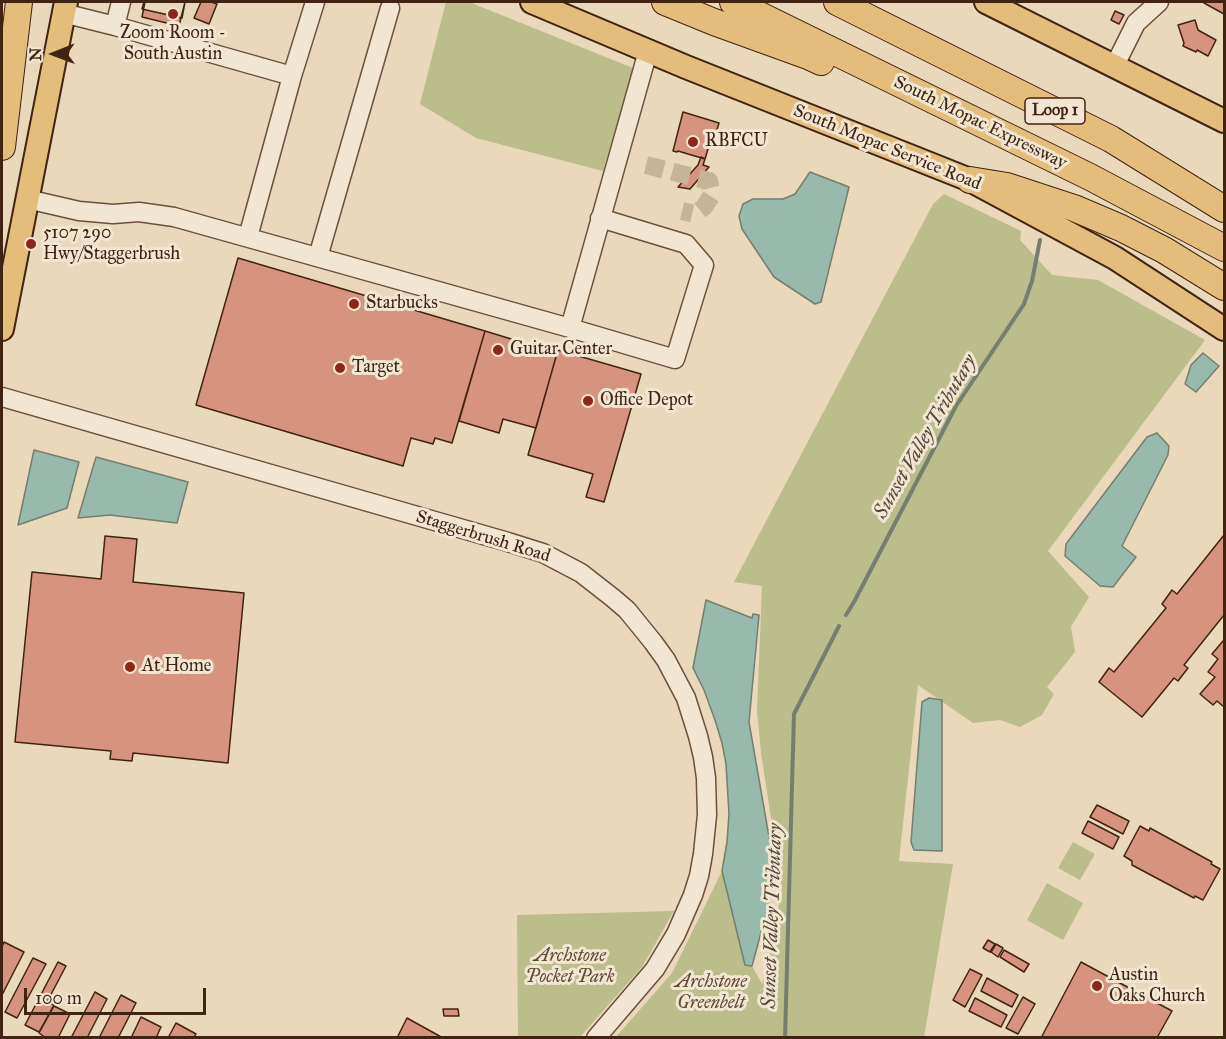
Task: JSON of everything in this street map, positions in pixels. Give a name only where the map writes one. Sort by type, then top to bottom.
[{"type":"highway","points":[[2,147],[19,2]]},
{"type":"highway","points":[[665,2],[808,56],[887,92],[967,117]]},
{"type":"highway","name":"South Mopac Expressway","points":[[733,2],[1090,177],[1224,248]]},
{"type":"highway","name":"Loop 1","points":[[837,2],[1111,139],[1224,209]]},
{"type":"highway","points":[[855,2],[880,22]]},
{"type":"highway","points":[[970,180],[1007,186],[1074,208],[1164,250],[1224,287]]},
{"type":"main road","name":"South Mopac Service Road","points":[[531,2],[970,180],[1115,258],[1224,328]]},
{"type":"main road","points":[[986,2],[1224,121]]},
{"type":"main road","points":[[2,329],[65,8]]},
{"type":"street","points":[[115,26],[121,2]]},
{"type":"street","points":[[248,237],[292,76],[315,2]]},
{"type":"street","points":[[1115,65],[1136,23],[1159,2]]},
{"type":"street","points":[[318,257],[385,4]]},
{"type":"street","points":[[65,8],[115,26],[292,76]]},
{"type":"street","points":[[570,328],[648,51]]},
{"type":"street","points":[[27,198],[79,211],[113,214],[139,212],[174,217],[675,359],[704,265],[687,244],[600,218]]},
{"type":"street","name":"Staggerbrush Road","points":[[2,397],[543,553],[572,568],[597,585],[639,624],[666,660],[693,717],[706,778],[706,836],[699,876],[676,934],[655,969],[596,1038]]},
{"type":"green space","points":[[446,2],[469,2],[633,68],[603,171],[476,138],[420,104]]},
{"type":"green space","name":"Archstone Greenbelt","points":[[944,194],[1021,231],[1020,240],[1052,275],[1098,280],[1205,340],[1048,551],[1089,597],[1071,627],[1075,652],[1047,687],[1054,694],[1042,715],[1020,727],[1000,720],[973,723],[918,685],[899,861],[953,864],[924,1037],[615,1038],[672,973],[722,871],[745,964],[752,966],[762,984],[782,889],[761,753],[757,711],[762,586],[734,582],[933,204]]},
{"type":"green space","points":[[1073,842],[1095,854],[1080,880],[1058,868]]},
{"type":"green space","points":[[1047,883],[1083,903],[1063,940],[1027,920]]},
{"type":"green space","name":"Archstone Pocket Park","points":[[674,911],[642,967],[580,1037],[518,1037],[517,915]]},
{"type":"shaded area","points":[[810,172],[849,187],[821,302],[815,304],[774,277],[742,229],[739,216],[743,204],[753,199],[783,199],[795,194]]},
{"type":"shaded area","points":[[1203,353],[1219,366],[1196,392],[1185,384],[1191,365]]},
{"type":"shaded area","points":[[1157,433],[1169,446],[1168,455],[1122,546],[1136,557],[1113,587],[1100,586],[1065,556],[1066,544],[1147,437]]},
{"type":"shaded area","points":[[34,450],[79,462],[67,508],[18,525]]},
{"type":"shaded area","points":[[96,457],[188,482],[177,523],[110,515],[78,518]]},
{"type":"shaded area","points":[[706,600],[752,618],[753,614],[759,615],[749,722],[776,877],[752,966],[745,965],[722,871],[729,814],[726,764],[722,743],[704,690],[693,668]]},
{"type":"shaded area","points":[[929,698],[942,700],[942,851],[914,850],[911,842],[922,702]]},
{"type":"building","name":"Zoom Room - South Austin","points":[[144,2],[185,2],[182,18],[142,9]]},
{"type":"building","points":[[145,2],[185,2],[179,26],[142,17]]},
{"type":"building","points":[[201,2],[217,4],[209,24],[194,18]]},
{"type":"building","points":[[1224,2],[1224,14],[1204,3]]},
{"type":"building","points":[[1115,11],[1124,15],[1119,24],[1111,20]]},
{"type":"building","points":[[1195,20],[1198,30],[1216,40],[1208,56],[1183,46],[1178,25]]},
{"type":"building","name":"RBFCU","points":[[683,112],[719,123],[716,133],[713,132],[705,159],[673,151]]},
{"type":"building","points":[[701,157],[705,159],[703,165],[709,167],[690,189],[678,187],[698,165]]},
{"type":"building","name":"Target","points":[[238,258],[485,331],[452,443],[435,438],[433,444],[411,438],[403,466],[196,405]]},
{"type":"building","points":[[485,331],[557,353],[536,428],[503,419],[499,433],[459,421]]},
{"type":"building","name":"Office Depot","points":[[558,350],[641,374],[604,502],[586,497],[593,474],[528,455]]},
{"type":"building","points":[[1224,535],[1224,615],[1184,665],[1188,668],[1178,681],[1174,678],[1142,717],[1099,682],[1109,668],[1114,672],[1166,608],[1162,604],[1172,590],[1177,594]]},
{"type":"building","name":"At Home","points":[[105,536],[137,539],[133,582],[244,593],[228,763],[133,753],[132,761],[110,759],[111,751],[15,742],[32,572],[101,579]]},
{"type":"building","points":[[1223,641],[1224,707],[1217,701],[1213,705],[1200,694],[1215,677],[1208,672],[1218,659],[1212,654]]},
{"type":"building","points":[[1097,805],[1129,821],[1123,834],[1090,817]]},
{"type":"building","points":[[1088,821],[1119,837],[1113,849],[1082,833]]},
{"type":"building","points":[[1140,826],[1149,831],[1150,828],[1212,862],[1211,864],[1220,869],[1203,900],[1195,896],[1194,898],[1132,865],[1132,861],[1124,856]]},
{"type":"building","points":[[988,940],[995,944],[990,952],[983,948]]},
{"type":"building","points":[[4,942],[24,952],[2,995],[2,947]]},
{"type":"building","points":[[996,944],[1003,948],[998,957],[991,952]]},
{"type":"building","points":[[1004,950],[1029,964],[1024,972],[1000,957]]},
{"type":"building","points":[[33,958],[46,964],[17,1018],[5,1012]]},
{"type":"building","points":[[58,962],[66,966],[47,1002],[54,1005],[39,1032],[25,1025]]},
{"type":"building","name":"Austin Oaks Church","points":[[1081,962],[1172,1011],[1158,1036],[1160,1038],[1041,1038]]},
{"type":"building","points":[[970,969],[982,975],[965,1007],[953,1000]]},
{"type":"building","points":[[987,978],[1018,995],[1012,1007],[981,991]]},
{"type":"building","points":[[95,992],[107,999],[87,1038],[71,1038]]},
{"type":"building","points":[[121,995],[136,1003],[118,1038],[99,1038]]},
{"type":"building","points":[[1023,997],[1035,1004],[1018,1034],[1006,1028]]},
{"type":"building","points":[[975,998],[1007,1015],[1001,1027],[969,1011]]},
{"type":"building","points":[[54,1006],[70,1014],[58,1038],[46,1038],[39,1033]]},
{"type":"building","points":[[443,1009],[458,1009],[459,1016],[444,1016]]},
{"type":"building","points":[[141,1017],[161,1027],[156,1038],[131,1038]]},
{"type":"building","points":[[407,1018],[443,1038],[397,1038]]},
{"type":"building","points":[[176,1023],[196,1034],[194,1038],[168,1038]]},
{"type":"waterway","name":"Sunset Valley Tributary","points":[[846,615],[956,406],[1024,304],[1032,281],[1040,240]]},
{"type":"waterway","name":"Sunset Valley Tributary","points":[[785,1038],[794,714],[839,626]]},
{"type":"tunnel","points":[[646,165],[709,181],[712,195],[704,207],[695,214],[682,211]]},
{"type":"place","name":"Zoom Room - South Austin","points":[[173,14]]},
{"type":"place","name":"RBFCU","points":[[693,142]]},
{"type":"place","name":"5107 290 Hwy/Staggerbrush","points":[[31,244]]},
{"type":"place","name":"Starbucks","points":[[354,304]]},
{"type":"place","name":"Guitar Center","points":[[498,350]]},
{"type":"place","name":"Target","points":[[340,368]]},
{"type":"place","name":"Office Depot","points":[[588,401]]},
{"type":"place","name":"At Home","points":[[130,667]]},
{"type":"place","name":"Austin Oaks Church","points":[[1097,986]]}]
